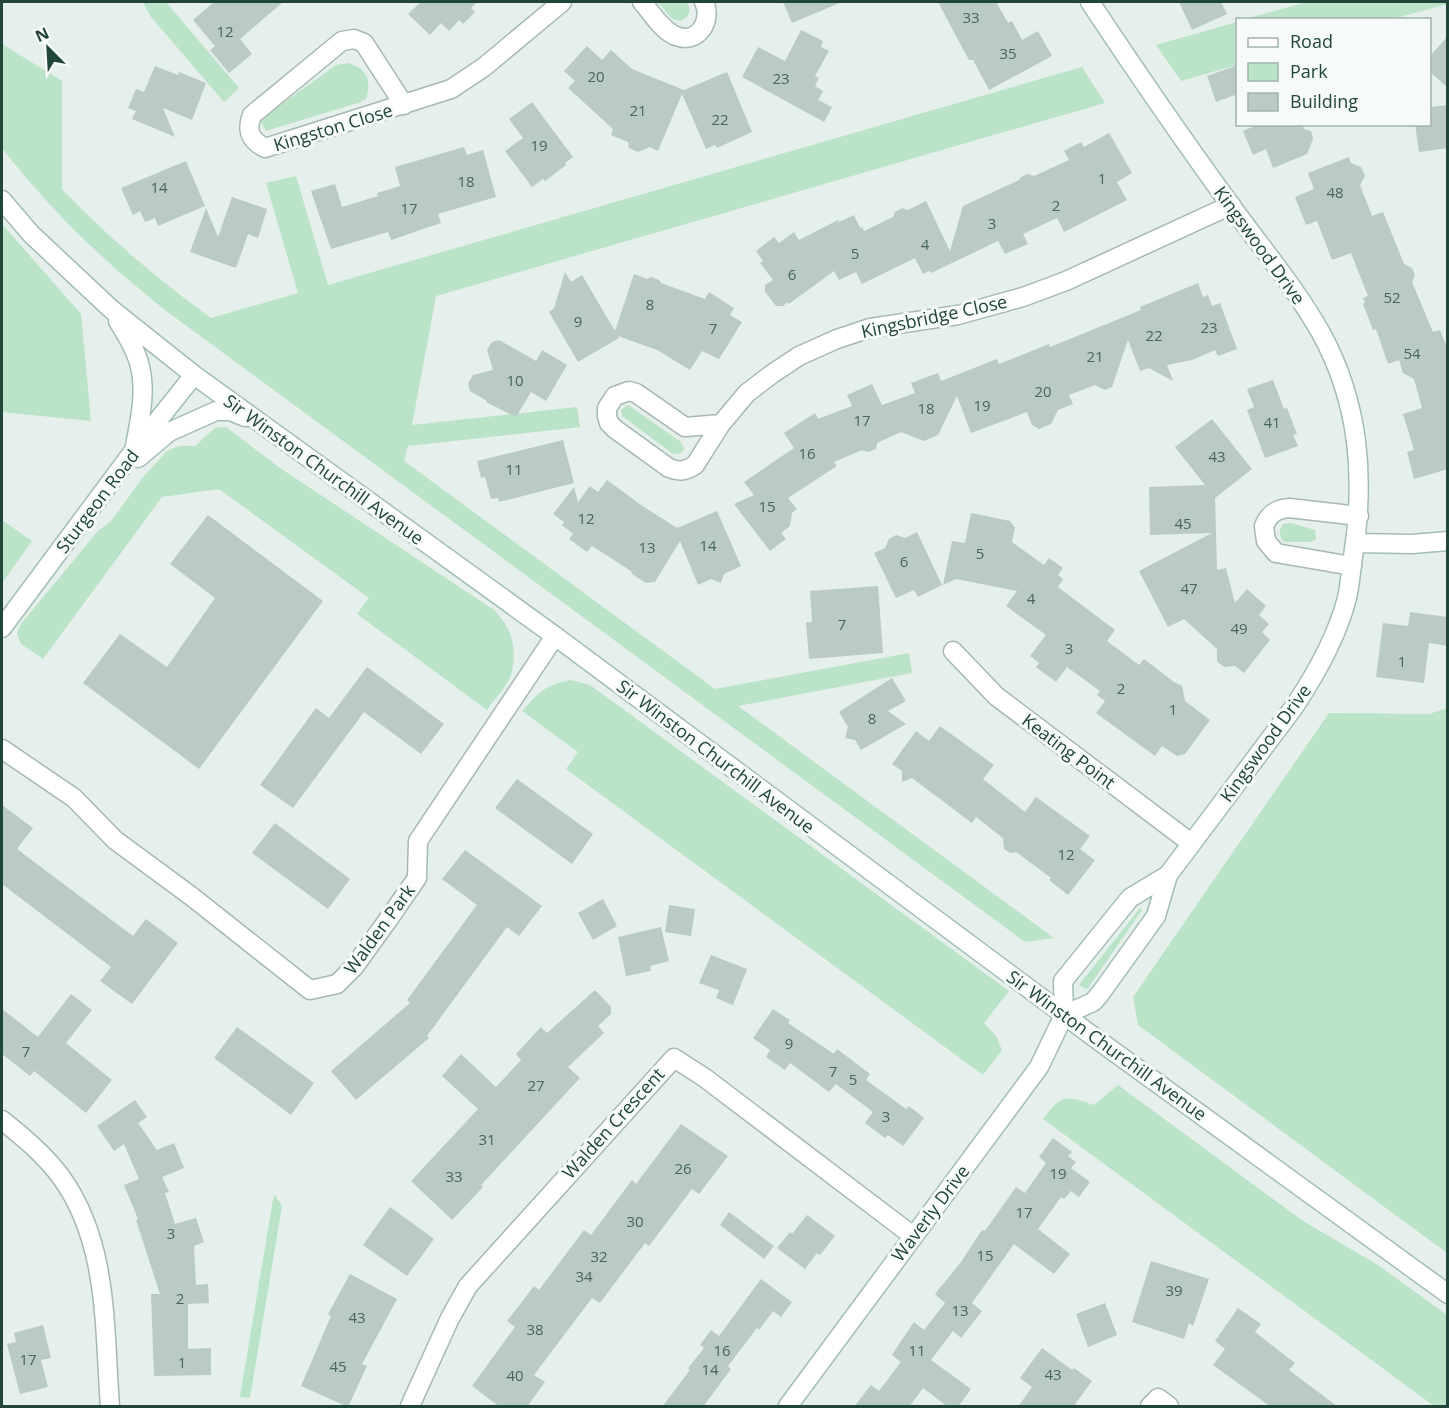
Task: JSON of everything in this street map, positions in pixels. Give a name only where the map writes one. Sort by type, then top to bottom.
[{"type":"street","name":"Kingston Close","points":[[404,105],[363,43],[354,39],[342,41],[252,115],[248,125],[250,135],[256,144],[265,148],[404,105],[451,88],[484,67],[562,2]]},
{"type":"street","points":[[642,2],[669,32],[684,38],[696,34],[704,26],[708,15],[704,2]]},
{"type":"street","name":"Kingswood Drive","points":[[1090,2],[1138,74],[1321,333],[1346,392],[1357,442],[1359,516],[1347,597],[1336,630],[1312,678],[1294,707],[1168,875],[1156,916],[1100,994],[1093,1002],[1064,1015],[1064,981],[1130,898],[1168,875]]},
{"type":"street","name":"Sir Winston Churchill Avenue","points":[[2,200],[31,234],[111,309],[194,375],[555,636],[1064,1015],[1448,1294]]},
{"type":"street","name":"Kingsbridge Close","points":[[721,424],[685,427],[642,396],[629,391],[615,396],[607,408],[609,423],[615,429],[669,468],[675,471],[689,469],[695,465],[721,424],[747,393],[799,357],[837,339],[870,328],[958,315],[1023,297],[1066,281],[1231,205]]},
{"type":"street","points":[[111,309],[130,341],[139,363],[142,412],[135,449]]},
{"type":"street","name":"Sturgeon Road","points":[[2,628],[135,449],[194,375]]},
{"type":"street","points":[[118,474],[169,432],[216,411],[230,411],[257,421]]},
{"type":"street","points":[[1352,566],[1276,553],[1266,541],[1264,526],[1273,513],[1281,509],[1359,516]]},
{"type":"street","points":[[1355,543],[1412,544],[1448,541]]},
{"type":"street","name":"Walden Park","points":[[2,748],[74,798],[115,840],[191,896],[310,990],[337,984],[354,968],[417,878],[418,841],[555,636]]},
{"type":"street","name":"Keating Point","points":[[954,651],[996,696],[1191,843]]},
{"type":"street","name":"Waverly Drive","points":[[788,1407],[1039,1067],[1064,1015]]},
{"type":"street","name":"Walden Crescent","points":[[410,1407],[450,1318],[468,1286],[674,1058],[705,1078],[913,1236]]},
{"type":"street","points":[[2,1120],[32,1144],[47,1160],[73,1195],[84,1218],[99,1269],[110,1407]]},
{"type":"street","points":[[1150,1407],[1158,1398],[1169,1407]]},
{"type":"green space","points":[[143,2],[166,2],[239,88],[224,102],[151,17]]},
{"type":"green space","points":[[658,2],[686,2],[689,13],[681,21],[672,19]]},
{"type":"green space","points":[[1307,2],[1447,2],[1448,4],[1396,18],[1249,18]]},
{"type":"green space","points":[[1236,22],[1236,65],[1181,81],[1156,45]]},
{"type":"green space","points":[[2,44],[62,81],[62,189],[133,257],[211,318],[298,293],[266,183],[296,176],[328,285],[1082,67],[1105,103],[436,296],[412,425],[577,407],[580,427],[408,446],[404,461],[715,689],[909,653],[912,673],[738,706],[1054,938],[1025,942],[169,313],[123,275],[80,236],[2,148]]},
{"type":"green space","points":[[348,63],[360,68],[368,80],[366,99],[266,131],[261,122],[264,117],[336,65]]},
{"type":"green space","points":[[2,224],[81,314],[91,421],[2,412]]},
{"type":"green space","points":[[628,405],[681,442],[684,449],[681,453],[673,454],[622,416],[621,410]]},
{"type":"green space","points":[[226,427],[280,468],[494,610],[509,631],[514,657],[507,684],[487,710],[357,614],[369,598],[219,489],[162,497],[43,659],[21,644],[17,633],[21,624],[97,532],[112,520],[144,476],[167,451],[179,446],[195,446],[215,428]]},
{"type":"green space","points":[[2,520],[32,541],[2,583]]},
{"type":"green space","points":[[1291,523],[1315,530],[1316,539],[1311,542],[1284,542],[1280,535],[1281,529],[1283,524]]},
{"type":"green space","points":[[571,680],[590,685],[1009,991],[984,1023],[996,1036],[1002,1050],[983,1075],[566,769],[578,752],[522,711],[543,690],[554,684]]},
{"type":"green space","points":[[1448,708],[1447,1253],[1138,1025],[1133,997],[1329,713],[1429,714]]},
{"type":"green space","points":[[1140,908],[1142,910],[1088,988],[1079,985]]},
{"type":"green space","points":[[1118,1085],[1303,1221],[1378,1265],[1447,1315],[1447,1406],[1434,1406],[1043,1119],[1060,1101],[1070,1098],[1094,1105]]},
{"type":"green space","points":[[274,1194],[282,1206],[250,1398],[240,1397]]},
{"type":"building","points":[[214,2],[283,2],[240,39],[252,54],[229,73],[210,50],[215,46],[193,20]]},
{"type":"building","points":[[421,2],[477,2],[471,8],[475,12],[463,24],[459,20],[449,31],[441,23],[430,35],[408,14]]},
{"type":"building","points":[[783,2],[842,2],[792,23]]},
{"type":"building","points":[[938,2],[996,2],[1008,23],[1012,21],[1022,40],[1038,31],[1052,56],[989,90],[973,60],[969,60]]},
{"type":"building","points":[[1179,2],[1221,2],[1227,14],[1192,30]]},
{"type":"building","points":[[801,30],[823,41],[821,47],[829,51],[815,76],[819,78],[815,86],[823,91],[818,100],[832,107],[824,122],[742,77],[758,47],[785,61]]},
{"type":"building","points":[[1448,36],[1448,88],[1431,73],[1431,55]]},
{"type":"building","points":[[587,46],[602,60],[611,50],[632,69],[684,90],[727,72],[752,132],[717,148],[715,145],[706,149],[682,94],[658,151],[650,147],[638,152],[629,148],[628,142],[611,135],[613,129],[568,88],[575,81],[564,71]]},
{"type":"building","points":[[155,66],[178,75],[179,72],[206,83],[192,120],[163,108],[175,137],[132,119],[136,111],[128,108],[136,89],[144,92]]},
{"type":"building","points":[[1236,66],[1236,95],[1216,102],[1207,76]]},
{"type":"building","points":[[532,102],[573,157],[545,181],[543,179],[532,187],[505,151],[523,138],[509,119]]},
{"type":"building","points":[[1448,105],[1448,148],[1419,152],[1415,126],[1431,126],[1431,107]]},
{"type":"building","points":[[1254,126],[1303,126],[1304,129],[1311,131],[1313,139],[1307,154],[1273,168],[1266,149],[1253,155],[1243,131]]},
{"type":"building","points":[[1109,133],[1132,173],[1117,182],[1127,200],[1064,232],[1057,218],[1023,234],[1028,244],[1005,254],[998,241],[931,273],[930,271],[923,274],[915,258],[862,284],[856,272],[839,280],[834,271],[783,306],[776,306],[765,292],[765,285],[773,280],[760,263],[763,261],[756,251],[774,237],[779,243],[794,232],[799,240],[838,220],[839,222],[854,215],[860,228],[862,227],[864,231],[893,217],[895,212],[902,208],[908,210],[926,201],[950,251],[963,206],[1021,177],[1028,174],[1034,176],[1069,160],[1064,151],[1081,142],[1084,147]]},
{"type":"building","points":[[464,147],[467,155],[483,150],[496,197],[438,214],[441,223],[391,240],[388,232],[331,249],[311,191],[335,184],[342,207],[378,196],[377,193],[400,186],[395,167]]},
{"type":"building","points":[[1349,157],[1351,163],[1361,167],[1365,176],[1360,185],[1372,216],[1383,212],[1404,264],[1412,268],[1415,275],[1412,282],[1433,332],[1440,330],[1448,350],[1448,469],[1414,479],[1407,452],[1414,450],[1403,414],[1422,408],[1414,379],[1403,373],[1399,360],[1388,364],[1376,329],[1373,330],[1363,304],[1365,303],[1363,298],[1368,296],[1351,253],[1332,260],[1317,221],[1306,225],[1295,197],[1314,189],[1308,173]]},
{"type":"building","points":[[186,161],[205,206],[158,226],[155,218],[145,222],[140,211],[133,215],[121,188]]},
{"type":"building","points":[[232,197],[267,209],[258,238],[248,234],[236,268],[190,252],[206,208],[218,237]]},
{"type":"building","points":[[565,272],[571,282],[582,275],[615,331],[634,274],[647,279],[651,277],[705,299],[709,292],[734,308],[730,315],[742,322],[719,359],[702,351],[690,370],[657,350],[618,336],[619,338],[578,362],[549,312],[554,308]]},
{"type":"building","points":[[1198,283],[1203,297],[1208,295],[1212,306],[1220,303],[1237,349],[1218,356],[1215,350],[1192,360],[1167,365],[1173,381],[1149,368],[1140,371],[1128,340],[1112,387],[1105,390],[1095,385],[1069,395],[1073,404],[1058,410],[1051,424],[1039,429],[1032,425],[1027,412],[971,433],[957,396],[938,435],[924,441],[901,432],[877,443],[876,449],[868,452],[862,450],[834,462],[837,466],[788,498],[797,509],[792,513],[790,526],[781,533],[786,539],[770,551],[734,504],[754,495],[744,482],[794,448],[784,433],[815,413],[818,419],[852,406],[847,395],[872,384],[882,405],[915,393],[911,383],[938,373],[941,381],[997,359],[999,364],[1049,344],[1050,347],[1141,310],[1140,307]]},
{"type":"building","points":[[499,340],[536,361],[542,350],[567,365],[546,401],[531,392],[516,417],[470,391],[468,384],[473,375],[493,370],[487,350],[492,342]]},
{"type":"building","points":[[1273,380],[1297,434],[1293,435],[1298,446],[1265,458],[1247,410],[1254,407],[1247,389]]},
{"type":"building","points":[[1212,419],[1252,469],[1215,498],[1217,570],[1226,568],[1235,603],[1247,589],[1266,606],[1259,615],[1269,624],[1262,632],[1270,640],[1244,673],[1235,666],[1224,667],[1217,661],[1217,649],[1184,619],[1168,627],[1139,571],[1212,533],[1150,535],[1149,487],[1205,485],[1175,447]]},
{"type":"building","points":[[563,440],[574,483],[499,502],[498,498],[491,499],[485,477],[481,478],[477,461]]},
{"type":"building","points":[[607,480],[677,528],[717,511],[741,566],[724,574],[721,583],[711,579],[698,585],[680,541],[655,582],[646,583],[592,546],[587,552],[569,539],[573,534],[562,525],[564,522],[553,514],[574,487],[578,502],[590,486],[598,492]]},
{"type":"building","points":[[971,513],[1010,521],[1015,528],[1012,542],[1044,565],[1049,558],[1063,568],[1058,575],[1063,579],[1058,587],[1115,630],[1107,641],[1139,665],[1144,659],[1182,686],[1185,701],[1210,720],[1185,754],[1177,756],[1162,746],[1155,756],[1096,713],[1105,701],[1097,695],[1100,691],[1067,667],[1056,682],[1036,667],[1039,663],[1030,656],[1046,635],[1006,606],[1017,591],[956,579],[943,585],[952,541],[965,543]]},
{"type":"building","points":[[208,515],[323,601],[199,769],[83,683],[120,634],[167,667],[215,598],[170,564]]},
{"type":"building","points":[[917,532],[942,585],[918,597],[914,590],[896,598],[874,553],[885,548],[889,539],[896,535],[905,538]]},
{"type":"building","points":[[878,586],[883,653],[809,659],[806,622],[812,622],[810,591]]},
{"type":"building","points":[[1410,612],[1448,617],[1448,646],[1429,643],[1424,683],[1376,677],[1383,623],[1408,626]]},
{"type":"building","points":[[367,667],[444,724],[421,754],[364,712],[293,808],[260,785],[316,708],[329,718]]},
{"type":"building","points":[[892,678],[906,701],[888,711],[906,724],[861,750],[855,740],[845,738],[848,727],[839,712]]},
{"type":"building","points":[[940,726],[994,765],[983,779],[1025,812],[1036,797],[1090,836],[1080,849],[1095,860],[1068,895],[1049,880],[1051,878],[1016,852],[1010,853],[1004,849],[1003,838],[976,817],[972,823],[912,778],[902,782],[902,771],[892,764],[916,731],[929,741]]},
{"type":"building","points":[[517,779],[593,834],[572,864],[495,808]]},
{"type":"building","points":[[2,805],[33,828],[17,849],[133,936],[146,919],[178,943],[132,1004],[100,981],[111,967],[2,884]]},
{"type":"building","points":[[275,823],[350,879],[328,909],[252,853]]},
{"type":"building","points":[[465,850],[542,906],[519,936],[507,927],[427,1036],[429,1038],[356,1100],[331,1071],[410,1003],[407,1000],[477,905],[442,879]]},
{"type":"building","points":[[603,899],[617,926],[593,940],[578,913]]},
{"type":"building","points":[[669,905],[695,909],[691,936],[665,932]]},
{"type":"building","points":[[661,927],[669,961],[650,966],[651,971],[626,976],[618,937]]},
{"type":"building","points":[[711,955],[747,969],[733,1005],[716,998],[719,990],[699,983]]},
{"type":"building","points":[[595,990],[611,1007],[611,1014],[598,1026],[604,1033],[568,1067],[580,1078],[481,1185],[483,1187],[452,1220],[411,1181],[478,1109],[442,1076],[461,1054],[496,1087],[521,1060],[516,1054],[541,1027],[547,1033]]},
{"type":"building","points":[[71,994],[92,1010],[66,1043],[112,1080],[86,1113],[34,1071],[30,1076],[2,1054],[2,1009],[38,1037]]},
{"type":"building","points":[[773,1009],[790,1020],[788,1023],[834,1054],[837,1049],[870,1074],[866,1080],[906,1109],[909,1106],[924,1118],[903,1146],[888,1135],[885,1138],[865,1123],[873,1112],[836,1084],[829,1092],[790,1063],[785,1070],[766,1057],[770,1050],[753,1038]]},
{"type":"building","points":[[237,1027],[314,1083],[291,1115],[214,1058]]},
{"type":"building","points":[[135,1100],[147,1117],[138,1123],[157,1150],[174,1143],[184,1168],[162,1177],[169,1192],[165,1193],[175,1224],[196,1218],[204,1242],[194,1246],[196,1285],[208,1284],[209,1303],[188,1304],[188,1349],[211,1348],[211,1375],[154,1376],[151,1294],[160,1294],[136,1220],[138,1219],[124,1185],[139,1179],[124,1144],[114,1151],[97,1126]]},
{"type":"building","points":[[681,1124],[728,1156],[699,1194],[692,1189],[649,1246],[645,1243],[600,1303],[592,1298],[534,1375],[545,1382],[527,1407],[500,1407],[472,1386],[515,1327],[507,1321],[534,1286],[539,1290],[584,1230],[591,1235],[632,1180],[636,1184]]},
{"type":"building","points":[[1053,1138],[1072,1152],[1068,1156],[1076,1162],[1071,1168],[1090,1182],[1079,1197],[1071,1191],[1064,1199],[1061,1197],[1038,1229],[1070,1254],[1054,1274],[1014,1244],[972,1303],[982,1311],[961,1338],[953,1331],[931,1360],[971,1389],[958,1407],[948,1407],[923,1388],[909,1407],[854,1407],[871,1385],[879,1391],[901,1362],[892,1355],[914,1322],[924,1330],[945,1303],[935,1294],[961,1262],[982,1230],[985,1231],[1016,1187],[1025,1193],[1046,1163],[1039,1157]]},
{"type":"building","points":[[390,1207],[434,1239],[407,1276],[363,1245]]},
{"type":"building","points":[[729,1212],[774,1246],[764,1259],[720,1225]]},
{"type":"building","points":[[807,1215],[835,1236],[820,1255],[817,1253],[805,1269],[777,1248]]},
{"type":"building","points":[[1151,1261],[1209,1279],[1193,1326],[1189,1323],[1184,1339],[1132,1322]]},
{"type":"building","points":[[350,1274],[397,1299],[362,1364],[367,1366],[348,1407],[301,1386],[331,1316],[328,1314]]},
{"type":"building","points":[[761,1279],[792,1302],[781,1317],[773,1311],[759,1330],[757,1328],[728,1366],[731,1369],[703,1407],[662,1407],[704,1348],[700,1345],[711,1330],[719,1336]]},
{"type":"building","points":[[1105,1303],[1117,1335],[1088,1347],[1076,1314]]},
{"type":"building","points":[[1238,1308],[1261,1324],[1255,1332],[1295,1363],[1289,1370],[1338,1407],[1271,1407],[1213,1365],[1225,1349],[1215,1341]]},
{"type":"building","points":[[43,1325],[51,1358],[41,1360],[48,1387],[20,1394],[7,1344],[16,1342],[14,1333]]},
{"type":"building","points":[[1042,1348],[1072,1370],[1074,1368],[1092,1381],[1073,1407],[1018,1407],[1032,1387],[1020,1378]]}]
